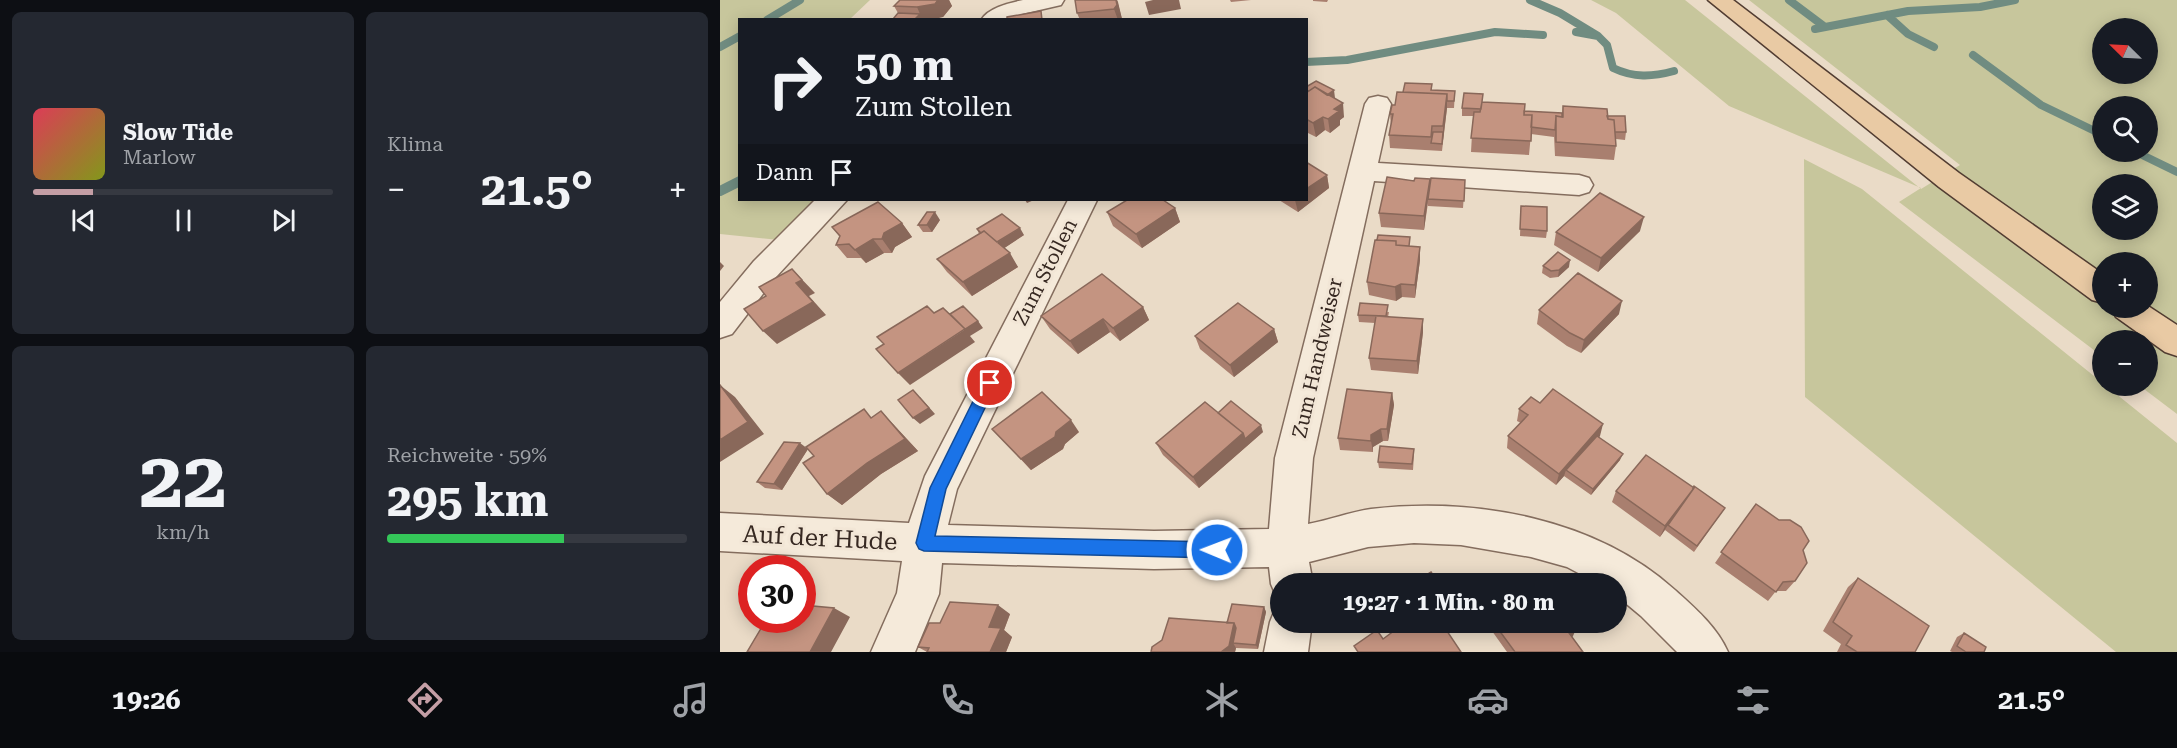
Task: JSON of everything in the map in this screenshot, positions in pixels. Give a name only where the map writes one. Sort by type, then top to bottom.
[{"type":"main road","points":[[1719,0],[1949,180],[2092,283]]},
{"type":"main road","points":[[2141,318],[2177,343]]},
{"type":"street","points":[[996,18],[1022,6],[1053,0]]},
{"type":"street","name":"Zum Handweiser","points":[[1289,565],[1294,458],[1360,171],[1378,104]]},
{"type":"street","points":[[1360,171],[1579,185]]},
{"type":"street","points":[[720,325],[765,269],[831,201]]},
{"type":"street","name":"Zum Stollen","points":[[893,652],[918,594],[924,543],[938,488],[1081,201]]},
{"type":"street","name":"Auf der Hude","points":[[720,532],[924,543],[1217,550],[1289,565],[1364,528],[1414,525],[1461,528],[1555,544],[1612,569],[1645,591],[1677,618],[1706,652]]},
{"type":"street","points":[[1286,652],[1290,633]]},
{"type":"green space","points":[[720,0],[870,0],[851,18],[738,18],[738,201],[819,201],[779,240],[720,234]]},
{"type":"green space","points":[[1591,0],[1685,0],[1918,187],[1729,106],[1616,13]]},
{"type":"green space","points":[[1749,0],[2177,0],[2177,414],[2153,396],[2158,396],[2158,330],[2092,330],[2092,349],[1899,202],[1960,165]]},
{"type":"green space","points":[[1804,159],[1862,189],[2092,374],[2092,396],[2119,396],[2177,443],[2177,652],[2116,652],[1805,397]]},
{"type":"building","points":[[900,0],[938,0],[935,4],[917,7],[894,6]]},
{"type":"building","points":[[1075,0],[1116,0],[1117,5],[1114,9],[1077,13]]},
{"type":"building","points":[[1041,11],[1042,18],[1007,18]]},
{"type":"building","points":[[898,13],[920,14],[916,18],[894,18]]},
{"type":"building","points":[[1316,81],[1334,90],[1327,95],[1315,87],[1308,91],[1308,86]]},
{"type":"building","points":[[1405,83],[1432,84],[1431,90],[1455,91],[1454,101],[1447,101],[1447,94],[1403,92]]},
{"type":"building","points":[[1315,87],[1343,103],[1334,109],[1339,111],[1328,119],[1323,117],[1313,123],[1308,120],[1308,92]]},
{"type":"building","points":[[1397,92],[1447,94],[1443,126],[1432,126],[1431,137],[1389,135],[1393,114],[1390,114],[1392,105],[1395,105]]},
{"type":"building","points":[[1464,93],[1483,94],[1481,109],[1462,108]]},
{"type":"building","points":[[1482,102],[1525,104],[1524,115],[1532,115],[1531,141],[1471,138],[1474,112],[1480,112]]},
{"type":"building","points":[[1563,106],[1607,109],[1608,119],[1614,120],[1616,146],[1556,142],[1556,116],[1563,117]]},
{"type":"building","points":[[1524,111],[1562,113],[1562,117],[1556,116],[1555,130],[1531,127],[1532,115],[1524,115]]},
{"type":"building","points":[[1607,116],[1625,116],[1626,132],[1615,132],[1614,120],[1608,119]]},
{"type":"building","points":[[1433,132],[1443,132],[1442,144],[1431,143]]},
{"type":"building","points":[[1308,163],[1327,175],[1308,188]]},
{"type":"building","points":[[1387,177],[1414,181],[1415,178],[1430,179],[1424,216],[1379,213]]},
{"type":"building","points":[[1431,178],[1465,180],[1464,201],[1428,199]]},
{"type":"building","points":[[1600,193],[1644,217],[1601,258],[1556,232]]},
{"type":"building","points":[[1125,201],[1164,201],[1175,208],[1136,234],[1107,212]]},
{"type":"building","points":[[878,202],[902,223],[884,233],[882,239],[873,239],[855,250],[849,244],[836,245],[840,236],[832,227]]},
{"type":"building","points":[[1521,206],[1547,207],[1547,231],[1520,229]]},
{"type":"building","points":[[927,212],[935,212],[927,225],[918,225]]},
{"type":"building","points":[[1002,214],[1020,228],[997,242],[984,231],[981,233],[977,229]]},
{"type":"building","points":[[984,231],[1010,253],[963,282],[937,259]]},
{"type":"building","points":[[1378,235],[1410,237],[1409,246],[1396,245],[1396,241],[1377,240]]},
{"type":"building","points":[[1375,240],[1396,241],[1396,245],[1420,247],[1415,285],[1401,284],[1395,287],[1367,282]]},
{"type":"building","points":[[1558,252],[1570,260],[1559,270],[1551,271],[1543,266]]},
{"type":"building","points":[[792,269],[802,280],[796,283],[813,302],[763,331],[744,309],[766,296],[759,287]]},
{"type":"building","points":[[1578,273],[1622,301],[1584,340],[1570,333],[1539,310]]},
{"type":"building","points":[[1102,274],[1143,307],[1113,328],[1103,319],[1070,341],[1041,316]]},
{"type":"building","points":[[1238,303],[1274,329],[1230,365],[1195,336]]},
{"type":"building","points":[[1360,303],[1388,305],[1386,316],[1358,315]]},
{"type":"building","points":[[927,306],[934,313],[943,308],[965,329],[898,373],[876,349],[884,344],[877,337]]},
{"type":"building","points":[[963,306],[978,321],[964,330],[950,314]]},
{"type":"building","points":[[1376,316],[1423,319],[1417,361],[1369,358]]},
{"type":"building","points":[[720,385],[748,422],[720,440]]},
{"type":"building","points":[[1347,389],[1392,393],[1387,429],[1381,429],[1371,435],[1371,441],[1338,438]]},
{"type":"building","points":[[1553,389],[1603,424],[1559,474],[1508,436],[1528,415],[1519,409],[1531,397],[1540,403]]},
{"type":"building","points":[[913,390],[929,408],[913,418],[898,400]]},
{"type":"building","points":[[1042,392],[1071,420],[1056,432],[1055,437],[1021,459],[992,429]]},
{"type":"building","points":[[1231,401],[1261,425],[1245,439],[1243,433],[1218,413]]},
{"type":"building","points":[[1205,402],[1243,433],[1193,477],[1156,443]]},
{"type":"building","points":[[864,409],[871,418],[881,411],[905,439],[867,463],[827,494],[803,463],[814,456],[806,447]]},
{"type":"building","points":[[1597,436],[1623,454],[1593,489],[1566,470]]},
{"type":"building","points":[[784,442],[800,443],[774,484],[757,482]]},
{"type":"building","points":[[1380,446],[1414,449],[1412,464],[1378,462]]},
{"type":"building","points":[[1646,455],[1694,488],[1665,526],[1616,491]]},
{"type":"building","points":[[1694,486],[1725,508],[1697,546],[1668,525]]},
{"type":"building","points":[[1756,504],[1779,520],[1790,520],[1801,527],[1809,541],[1803,550],[1807,563],[1795,581],[1783,582],[1776,592],[1721,552]]},
{"type":"building","points":[[1858,578],[1929,626],[1915,652],[1857,652],[1846,645],[1852,636],[1833,622]]},
{"type":"building","points":[[950,602],[998,605],[989,627],[1001,628],[990,652],[927,652],[929,648],[918,647],[929,623],[940,623]]},
{"type":"building","points":[[1232,604],[1264,607],[1256,645],[1233,643],[1236,628],[1234,623],[1227,623]]},
{"type":"building","points":[[816,606],[834,608],[810,652],[747,652],[758,633],[816,633]]},
{"type":"building","points":[[1169,618],[1234,623],[1229,646],[1221,652],[1151,652],[1152,647],[1162,640]]},
{"type":"building","points":[[1373,633],[1379,633],[1383,639],[1391,633],[1448,633],[1461,652],[1358,652],[1354,646]]},
{"type":"building","points":[[1501,633],[1569,633],[1583,652],[1515,652]]},
{"type":"building","points":[[1964,633],[1986,647],[1984,652],[1966,652],[1957,646]]},
{"type":"waterway","points":[[770,18],[800,0]]},
{"type":"waterway","points":[[1530,0],[1560,13],[1598,36]]},
{"type":"waterway","points":[[1789,0],[1825,27]]},
{"type":"waterway","points":[[1887,15],[1908,11],[1980,7],[2015,0]]},
{"type":"waterway","points":[[1815,29],[1887,15]]},
{"type":"waterway","points":[[1887,15],[1908,34],[1934,47]]},
{"type":"waterway","points":[[1308,62],[1347,60],[1495,32],[1543,35]]},
{"type":"waterway","points":[[1576,32],[1598,36]]},
{"type":"waterway","points":[[1598,36],[1607,45],[1613,68],[1628,74],[1643,76],[1674,71]]},
{"type":"waterway","points":[[720,47],[738,37]]},
{"type":"waterway","points":[[1973,55],[2041,105],[2092,130]]},
{"type":"waterway","points":[[2156,162],[2177,172]]},
{"type":"waterway","points":[[720,191],[738,182]]},
{"type":"route","points":[[990,383],[938,488],[924,543],[1217,550]]}]
